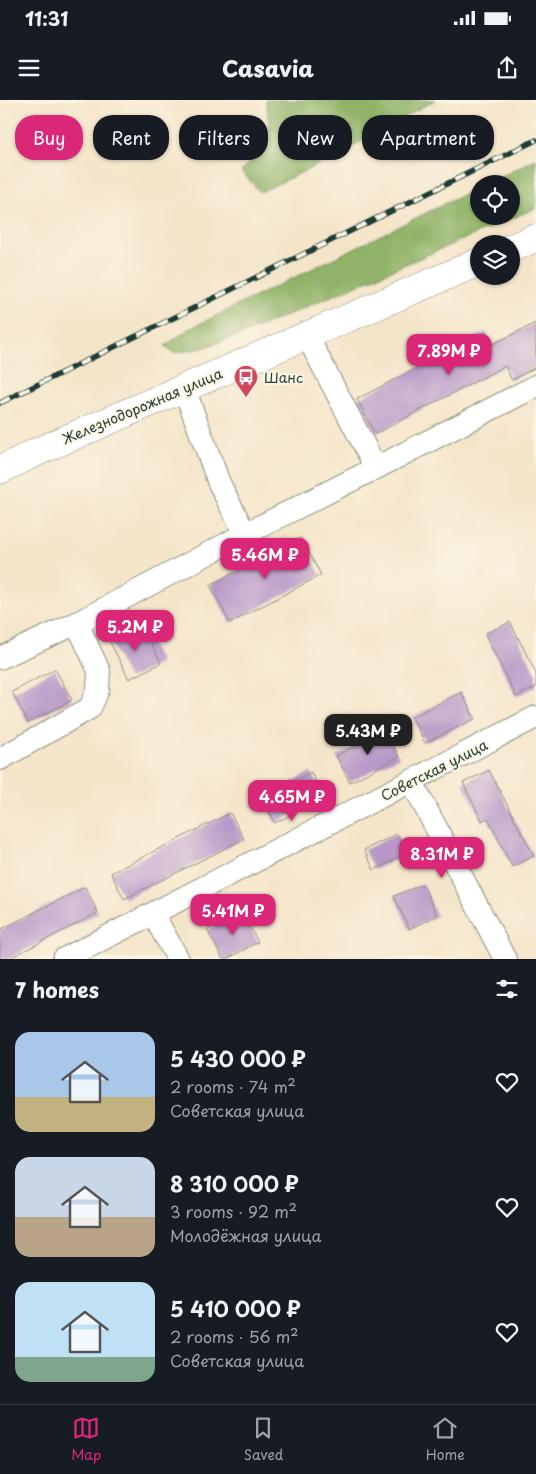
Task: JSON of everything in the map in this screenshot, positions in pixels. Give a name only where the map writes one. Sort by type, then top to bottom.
[{"type":"main road","points":[[520,244],[536,238]]},
{"type":"main road","name":"Железнодорожная улица","points":[[0,470],[184,388],[470,266]]},
{"type":"street","points":[[307,336],[376,468]]},
{"type":"street","points":[[0,658],[77,623],[245,534],[536,386]]},
{"type":"street","points":[[184,388],[219,483],[245,534]]},
{"type":"street","points":[[0,759],[90,708],[98,690],[98,671],[77,623]]},
{"type":"street","name":"Советская улица","points":[[64,959],[536,717]]},
{"type":"street","points":[[412,782],[505,959]]},
{"type":"street","points":[[153,914],[178,959]]},
{"type":"green space","points":[[266,100],[435,100],[408,115],[362,115],[362,141],[352,146],[352,115],[278,115],[278,160],[328,160],[260,192],[241,171],[253,160],[268,160],[268,146],[271,143]]},
{"type":"green space","points":[[536,159],[536,208],[520,215],[520,175],[504,175]]},
{"type":"green space","points":[[470,191],[470,225],[497,225],[248,332],[203,348],[174,353],[165,346],[189,329]]},
{"type":"building","points":[[536,323],[536,367],[512,380],[505,366],[375,434],[357,399],[486,332],[493,344]]},
{"type":"building","points":[[301,538],[321,575],[230,623],[210,585]]},
{"type":"building","points":[[510,622],[536,673],[536,687],[516,697],[485,634]]},
{"type":"building","points":[[141,624],[161,663],[129,679],[109,640]]},
{"type":"building","points":[[55,669],[72,700],[28,723],[12,692]]},
{"type":"building","points":[[461,692],[475,719],[425,743],[412,717]]},
{"type":"building","points":[[386,731],[399,757],[350,782],[336,756]]},
{"type":"building","points":[[489,770],[534,856],[512,867],[488,818],[482,821],[463,783]]},
{"type":"building","points":[[311,772],[324,798],[275,823],[262,797]]},
{"type":"building","points":[[230,813],[244,839],[124,899],[111,873]]},
{"type":"building","points":[[397,834],[406,854],[374,870],[364,850]]},
{"type":"building","points":[[423,884],[437,916],[409,929],[394,896]]},
{"type":"building","points":[[85,887],[98,913],[8,959],[0,959],[0,930]]},
{"type":"building","points":[[241,911],[258,942],[227,959],[223,959],[207,930]]},
{"type":"railway","points":[[0,403],[536,140]]},
{"type":"place","name":"Шанс","points":[[246,398]]}]
